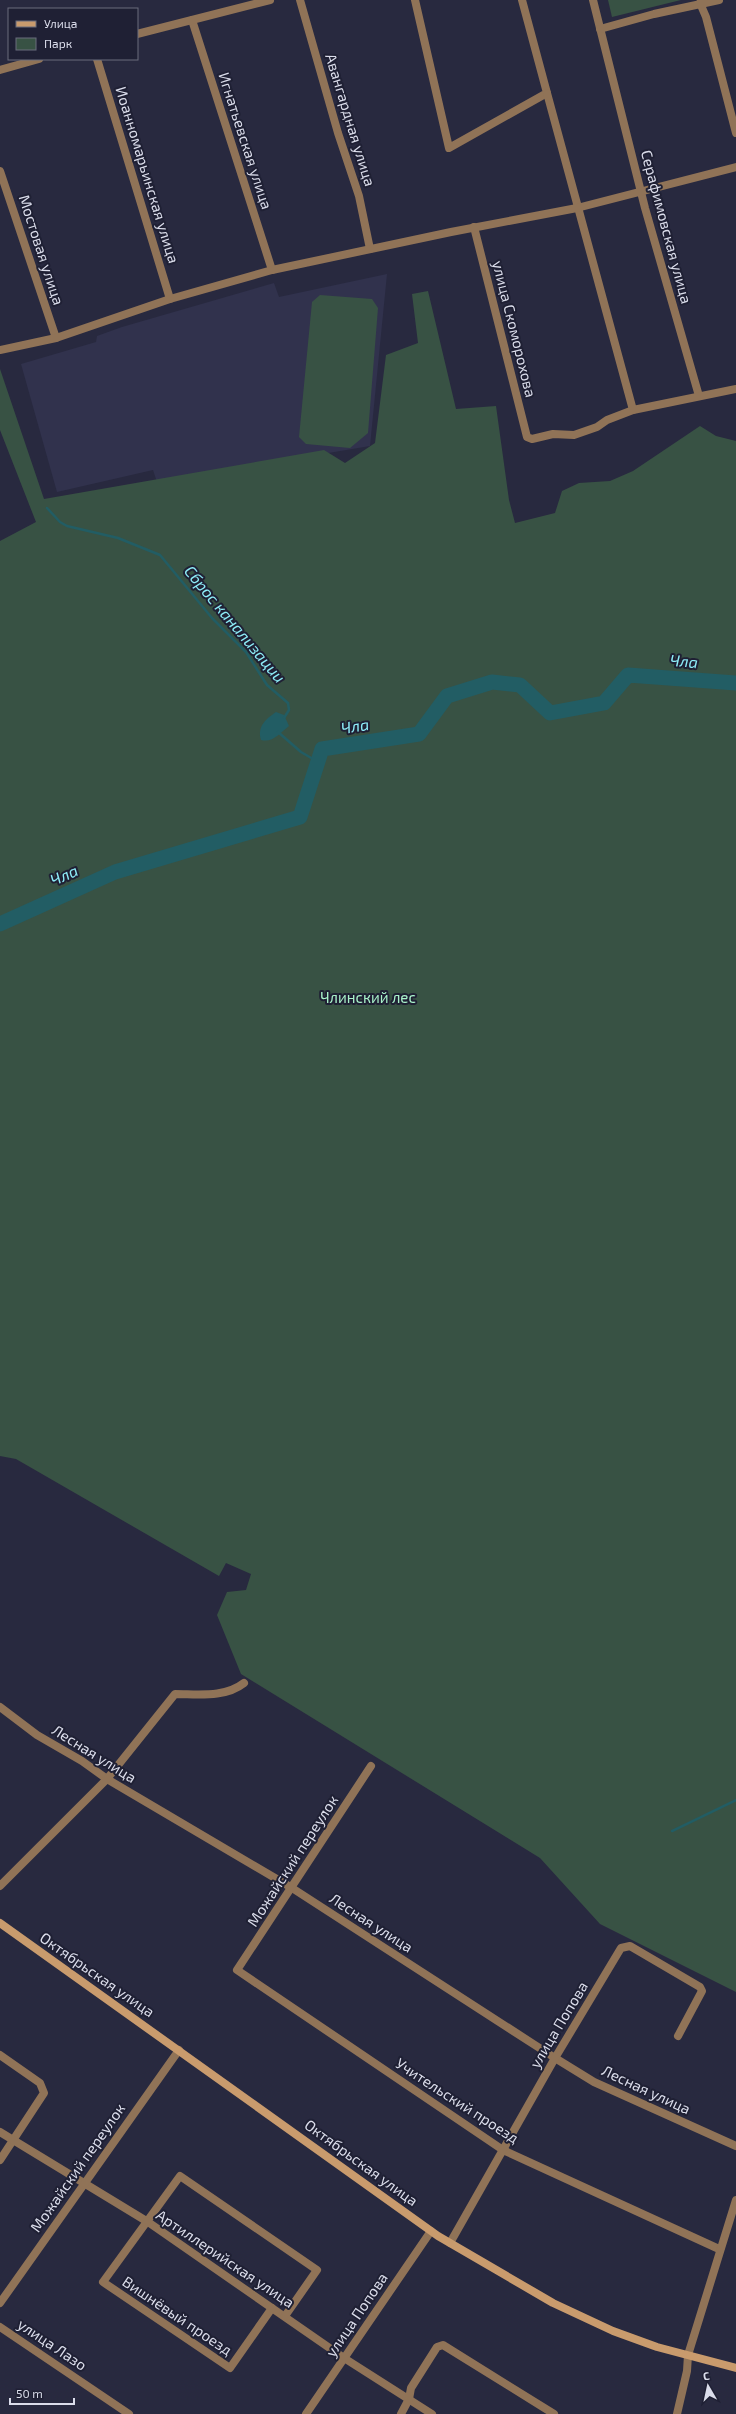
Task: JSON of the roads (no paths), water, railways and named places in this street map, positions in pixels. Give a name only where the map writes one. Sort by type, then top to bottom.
[{"type":"main road","name":"Октябрьская улица","points":[[0,1923],[431,2231],[450,2243],[553,2303],[613,2331],[635,2340],[736,2368]]},
{"type":"street","points":[[138,34],[270,0]]},
{"type":"street","name":"Авангардная улица","points":[[300,0],[338,133],[359,196],[370,249]]},
{"type":"street","points":[[415,0],[449,148],[546,93]]},
{"type":"street","points":[[522,0],[577,208],[633,410],[736,389]]},
{"type":"street","name":"Серафимовская улица","points":[[593,0],[641,191],[699,396]]},
{"type":"street","points":[[600,29],[700,3],[719,0]]},
{"type":"street","points":[[700,3],[706,17],[736,133]]},
{"type":"street","name":"Игнатьевская улица","points":[[192,20],[272,270]]},
{"type":"street","points":[[0,70],[35,60]]},
{"type":"street","name":"Иоанномарьинская улица","points":[[98,60],[170,299]]},
{"type":"street","points":[[0,350],[56,338],[170,299],[272,270],[474,227],[577,208],[736,168]]},
{"type":"street","name":"Мостовая улица","points":[[0,171],[56,338]]},
{"type":"street","name":"улица Скоморохова","points":[[474,227],[527,437],[532,439],[553,434],[574,435],[597,428],[607,420],[633,410]]},
{"type":"street","points":[[0,1886],[107,1780],[175,1694],[218,1694],[235,1690],[244,1683]]},
{"type":"street","name":"Лесная улица","points":[[0,1707],[37,1735],[82,1761],[107,1780],[292,1888],[594,2082],[736,2146]]},
{"type":"street","name":"Можайский переулок","points":[[237,1970],[371,1766]]},
{"type":"street","name":"улица Попова","points":[[450,2243],[555,2058],[621,1948],[630,1946],[700,1987],[702,1991],[678,2036]]},
{"type":"street","name":"Учительский проезд","points":[[237,1970],[503,2150],[719,2249]]},
{"type":"street","name":"Можайский переулок","points":[[0,2303],[179,2050]]},
{"type":"street","points":[[0,2055],[40,2083],[44,2093],[0,2160]]},
{"type":"street","name":"Артиллерийская улица","points":[[0,2132],[148,2222],[344,2358],[432,2414]]},
{"type":"street","name":"Вишнёвый проезд","points":[[272,2308],[230,2368],[103,2282],[180,2176],[317,2270],[285,2316]]},
{"type":"street","points":[[677,2414],[687,2371],[688,2355],[719,2249],[736,2200]]},
{"type":"street","name":"улица Попова","points":[[306,2414],[431,2231]]},
{"type":"street","name":"улица Лазо","points":[[0,2326],[129,2414]]},
{"type":"street","points":[[400,2414],[409,2399],[411,2388],[437,2346],[443,2345],[554,2414]]},
{"type":"waterway","name":"Сброс канализации","points":[[47,508],[60,522],[67,526],[118,538],[160,555],[212,618],[246,652],[267,685],[288,703],[289,710],[284,718]]},
{"type":"waterway","name":"Чла","points":[[0,924],[115,872],[300,817],[322,749],[419,734],[447,696],[492,682],[520,685],[550,713],[604,703],[628,675],[736,683]]},
{"type":"waterway","name":"Сброс канализации","points":[[278,732],[301,752],[318,762]]},
{"type":"waterway","points":[[672,1831],[736,1800]]},
{"type":"park label","name":"Члинский лес","points":[[368,998]]}]
